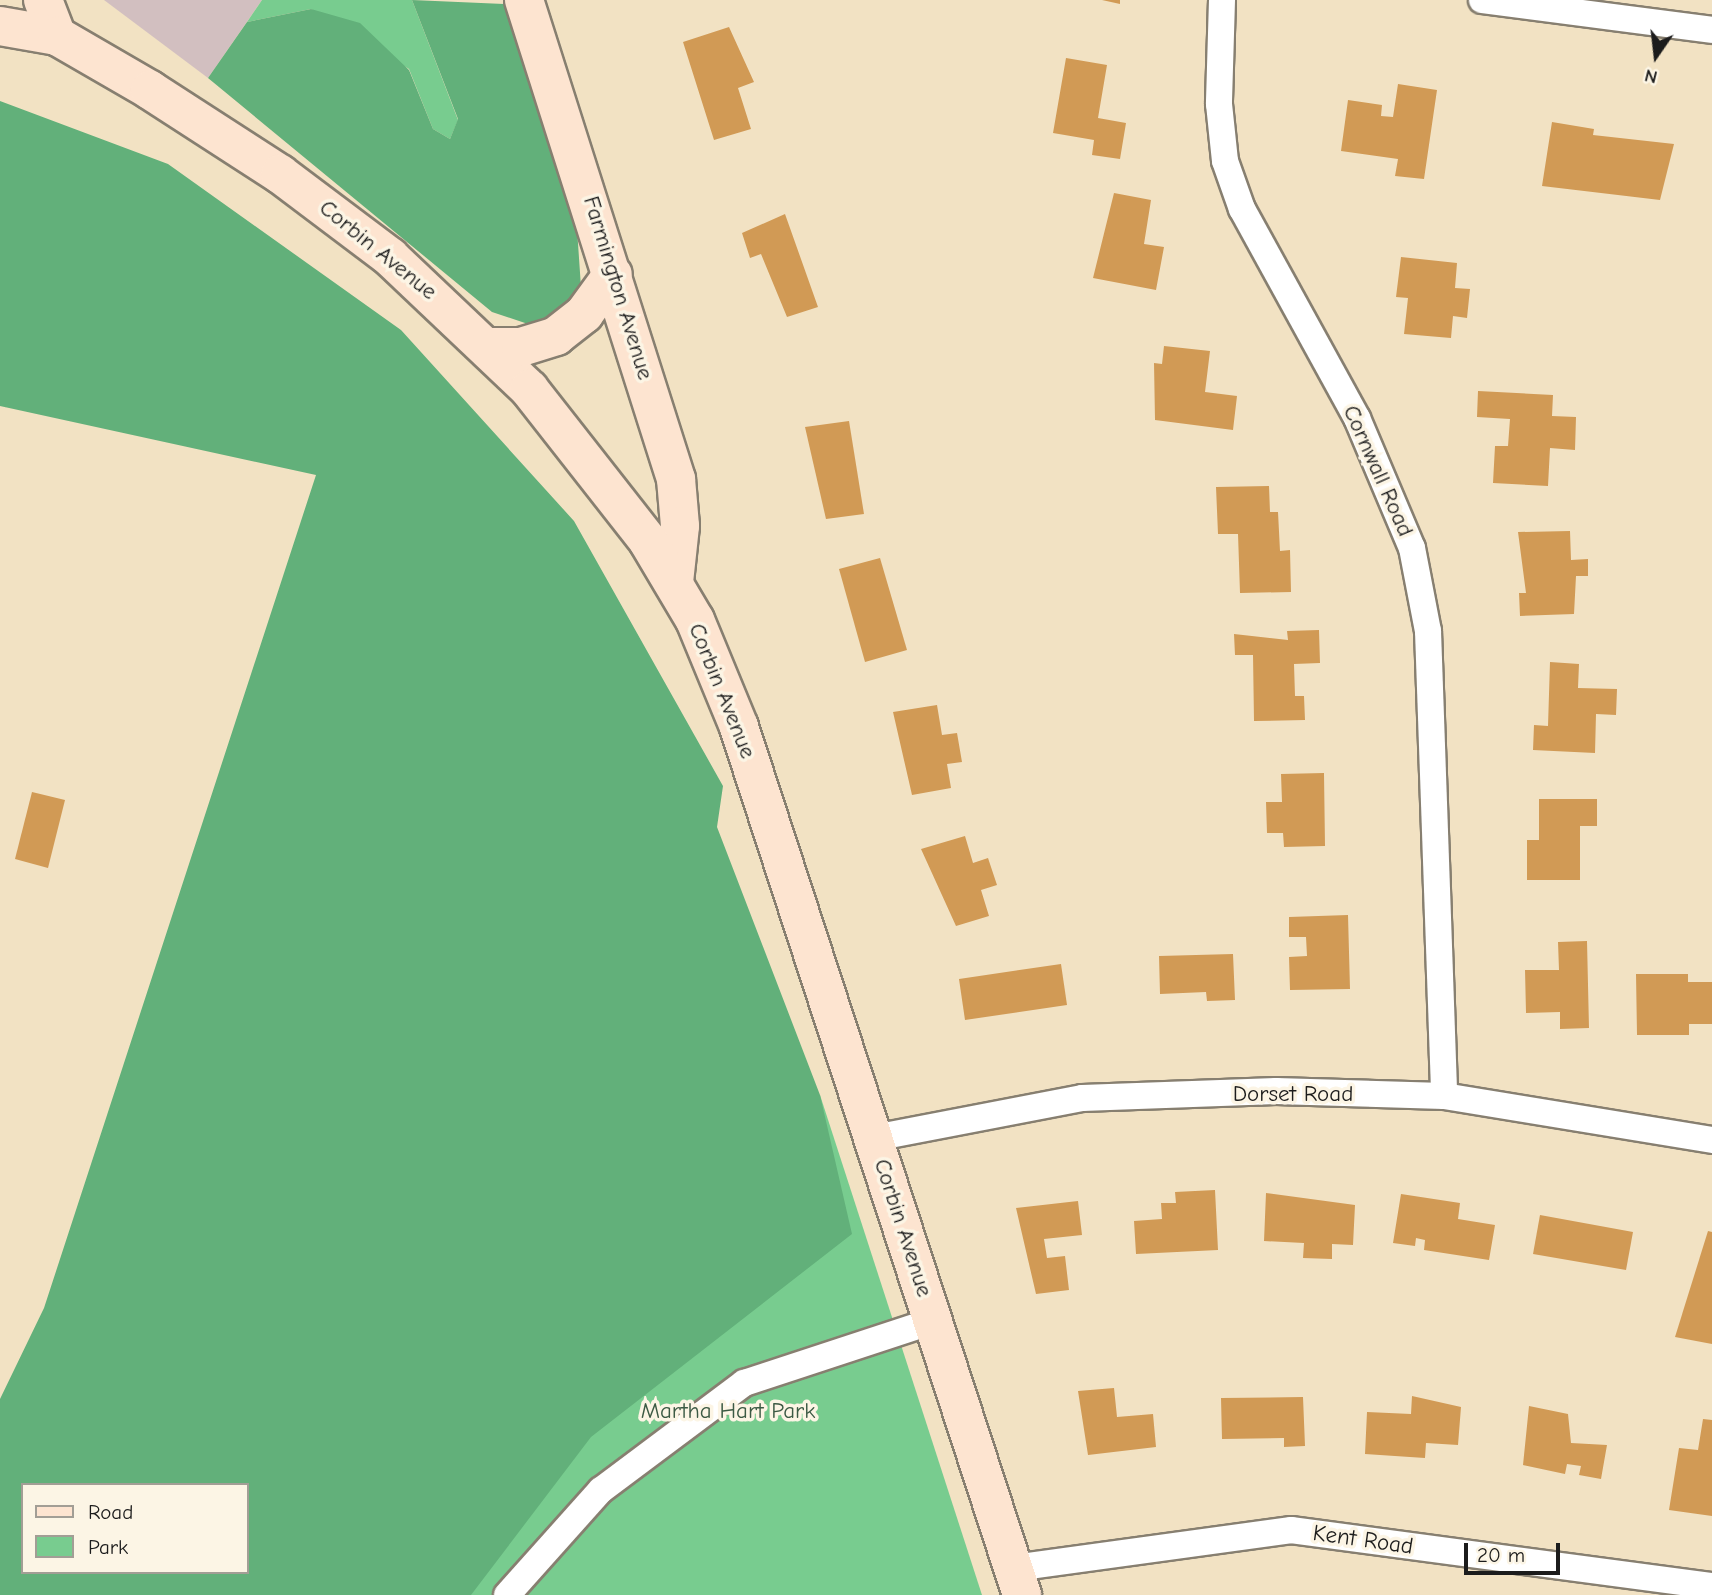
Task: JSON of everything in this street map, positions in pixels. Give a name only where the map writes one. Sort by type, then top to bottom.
[{"type":"main road","points":[[43,0],[57,37]]},
{"type":"main road","name":"Farmington Avenue","points":[[524,0],[676,479],[680,526],[674,582]]},
{"type":"main road","name":"Corbin Avenue","points":[[0,26],[57,37],[311,197],[390,257],[489,347],[589,460],[674,582],[739,727],[1018,1581]]},
{"type":"main road","points":[[489,347],[521,347],[556,336],[584,314],[613,274]]},
{"type":"street","name":"Cornwall Road","points":[[1222,0],[1219,104],[1225,160],[1242,209],[1357,418],[1412,548],[1428,631],[1444,1096]]},
{"type":"street","points":[[1482,0],[1712,30]]},
{"type":"street","name":"Dorset Road","points":[[874,1138],[1082,1098],[1276,1091],[1444,1096],[1712,1140]]},
{"type":"street","points":[[507,1595],[601,1490],[744,1383],[933,1321]]},
{"type":"street","name":"Kent Road","points":[[1018,1581],[1291,1530],[1712,1586]]},
{"type":"shaded area","points":[[104,0],[262,0],[208,78]]},
{"type":"green space","points":[[262,0],[412,0],[458,120],[450,139],[433,129],[409,69],[311,9],[247,22]]},
{"type":"green space","points":[[412,0],[504,4],[577,229],[581,287],[548,320],[528,324],[492,312],[208,78],[247,22],[311,9],[360,23],[409,70],[433,129],[450,139],[458,119]]},
{"type":"green space","points":[[0,101],[168,164],[401,330],[574,521],[723,786],[717,827],[820,1095],[852,1234],[591,1437],[471,1595],[0,1595],[0,1399],[44,1308],[316,475],[0,406]]},
{"type":"green space","name":"Martha Hart Park","points":[[820,1095],[982,1595],[306,1595],[403,1437]]},
{"type":"building","points":[[1102,0],[1120,0],[1120,4]]},
{"type":"building","points":[[729,27],[754,82],[738,88],[751,129],[714,140],[683,42]]},
{"type":"building","points":[[1066,58],[1107,65],[1098,118],[1126,123],[1120,159],[1092,155],[1094,140],[1053,133]]},
{"type":"building","points":[[1398,84],[1437,90],[1424,179],[1395,176],[1398,159],[1341,151],[1348,100],[1382,105],[1381,116],[1393,117]]},
{"type":"building","points":[[1552,122],[1594,129],[1593,135],[1674,144],[1660,200],[1542,186]]},
{"type":"building","points":[[1114,193],[1151,200],[1144,244],[1164,247],[1156,290],[1093,278]]},
{"type":"building","points":[[785,214],[818,307],[787,317],[761,254],[750,258],[742,233]]},
{"type":"building","points":[[1401,257],[1457,263],[1455,288],[1470,289],[1467,318],[1453,316],[1451,338],[1404,334],[1408,298],[1396,297]]},
{"type":"building","points":[[1164,346],[1210,351],[1205,392],[1237,396],[1233,430],[1155,420],[1154,363],[1162,364]]},
{"type":"building","points":[[1478,391],[1553,395],[1552,416],[1576,417],[1575,450],[1550,448],[1548,486],[1493,483],[1495,446],[1508,446],[1510,419],[1477,417]]},
{"type":"building","points":[[849,421],[864,514],[826,519],[805,427]]},
{"type":"building","points":[[1269,486],[1270,512],[1278,512],[1280,551],[1290,550],[1291,592],[1240,593],[1238,534],[1218,534],[1216,487]]},
{"type":"building","points":[[1570,531],[1571,560],[1588,559],[1588,576],[1576,576],[1574,614],[1520,616],[1519,593],[1526,593],[1518,532]]},
{"type":"building","points":[[880,558],[907,650],[865,662],[839,569]]},
{"type":"building","points":[[1319,630],[1320,663],[1294,664],[1295,696],[1304,696],[1305,720],[1254,721],[1253,655],[1235,655],[1234,634],[1288,640],[1287,631]]},
{"type":"building","points":[[1550,662],[1579,664],[1578,688],[1617,689],[1616,715],[1596,714],[1595,753],[1533,750],[1534,725],[1548,726]]},
{"type":"building","points":[[937,705],[942,735],[957,733],[962,762],[947,764],[951,788],[912,795],[893,712]]},
{"type":"building","points":[[1324,773],[1325,846],[1284,847],[1283,833],[1267,833],[1266,802],[1282,802],[1281,774]]},
{"type":"building","points":[[32,792],[65,800],[48,868],[15,859]]},
{"type":"building","points":[[1539,799],[1597,799],[1597,826],[1580,826],[1580,880],[1527,880],[1527,840],[1539,840]]},
{"type":"building","points":[[965,836],[973,863],[988,858],[997,885],[981,890],[989,916],[956,926],[921,849]]},
{"type":"building","points":[[1348,915],[1350,989],[1290,990],[1289,957],[1307,956],[1306,937],[1289,937],[1289,917]]},
{"type":"building","points":[[1587,941],[1589,1028],[1560,1029],[1560,1012],[1526,1013],[1525,970],[1559,970],[1558,942]]},
{"type":"building","points":[[1233,954],[1235,1000],[1207,1001],[1206,992],[1160,994],[1159,956]]},
{"type":"building","points":[[1061,964],[1067,1005],[965,1020],[959,979]]},
{"type":"building","points":[[1636,974],[1688,974],[1688,982],[1712,982],[1712,1024],[1689,1024],[1689,1035],[1637,1035]]},
{"type":"building","points":[[1215,1190],[1218,1250],[1136,1254],[1134,1221],[1162,1219],[1161,1203],[1176,1203],[1175,1192]]},
{"type":"building","points":[[1266,1193],[1355,1205],[1353,1245],[1332,1244],[1332,1259],[1303,1258],[1304,1243],[1264,1241]]},
{"type":"building","points":[[1401,1194],[1460,1203],[1458,1219],[1495,1225],[1489,1260],[1424,1250],[1425,1240],[1416,1238],[1415,1246],[1393,1243]]},
{"type":"building","points":[[1078,1201],[1082,1235],[1044,1239],[1047,1258],[1065,1256],[1069,1290],[1036,1294],[1016,1208]]},
{"type":"building","points":[[1540,1215],[1633,1232],[1626,1270],[1533,1254]]},
{"type":"building","points":[[1708,1231],[1712,1232],[1712,1344],[1675,1337]]},
{"type":"building","points":[[1114,1388],[1117,1417],[1153,1414],[1156,1447],[1088,1455],[1078,1391]]},
{"type":"building","points":[[1412,1396],[1461,1407],[1458,1445],[1426,1443],[1425,1458],[1365,1454],[1367,1412],[1411,1414]]},
{"type":"building","points":[[1303,1397],[1305,1446],[1284,1447],[1284,1438],[1222,1439],[1221,1398]]},
{"type":"building","points":[[1529,1406],[1568,1414],[1571,1443],[1607,1445],[1601,1479],[1579,1475],[1581,1466],[1567,1464],[1565,1474],[1523,1465]]},
{"type":"building","points":[[1703,1419],[1712,1420],[1712,1516],[1669,1510],[1679,1448],[1698,1450]]}]
